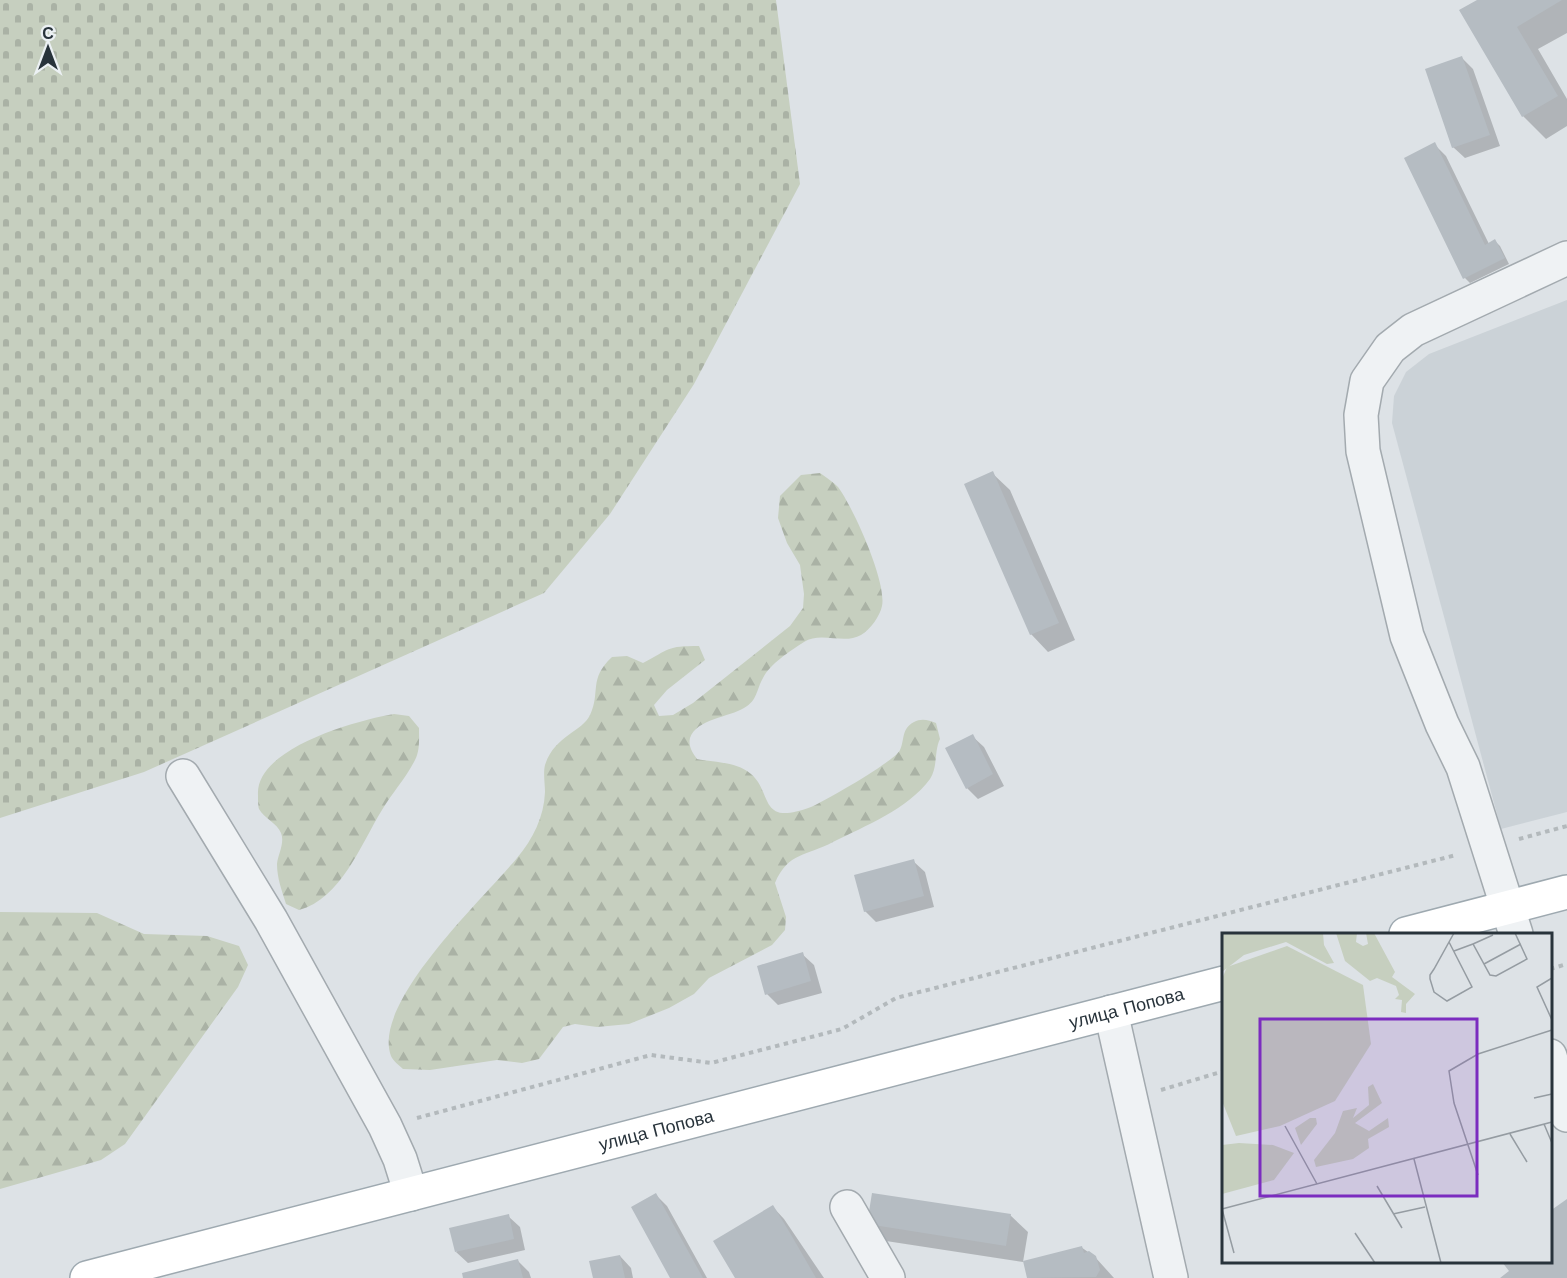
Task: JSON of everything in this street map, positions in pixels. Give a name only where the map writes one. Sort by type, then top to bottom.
[{"type":"main road","points":[[1414,933],[1513,921],[1567,892]]},
{"type":"main road","name":"улица Попова","points":[[87,1278],[1222,983]]},
{"type":"street","points":[[1513,921],[1463,766],[1421,676],[1404,626],[1363,451],[1360,415],[1367,381],[1390,348],[1413,330],[1567,258]]},
{"type":"street","points":[[183,776],[271,920],[385,1126],[400,1159],[411,1194]]},
{"type":"street","points":[[1111,1012],[1171,1278]]},
{"type":"street","points":[[1552,1060],[1567,1115]]},
{"type":"street","points":[[847,1207],[888,1278]]},
{"type":"path","points":[[385,1126],[651,1055],[711,1064],[842,1029],[896,998],[1567,826]]},
{"type":"path","points":[[1552,969],[1567,964]]},
{"type":"path","points":[[1161,1090],[1222,1072]]},
{"type":"shaded area","points":[[1567,300],[1567,812],[1501,829],[1392,423],[1394,396],[1406,372],[1429,354]]},
{"type":"green space","points":[[0,0],[776,0],[800,184],[694,384],[610,514],[544,593],[144,772],[0,818]]},
{"type":"green space","points":[[820,473],[838,487],[867,545],[882,595],[879,614],[868,630],[854,638],[811,639],[793,649],[766,673],[749,705],[699,727],[690,738],[690,747],[697,759],[729,764],[747,771],[761,787],[768,804],[774,810],[781,813],[793,812],[819,803],[886,763],[900,750],[907,728],[917,721],[925,720],[936,723],[940,739],[930,779],[921,790],[885,816],[824,847],[799,856],[786,865],[775,883],[786,917],[785,930],[772,945],[709,978],[694,994],[669,1008],[629,1024],[597,1027],[575,1024],[563,1027],[539,1059],[522,1063],[497,1060],[430,1070],[403,1069],[391,1056],[389,1034],[398,1008],[413,981],[434,952],[528,843],[537,827],[542,810],[545,765],[549,755],[590,715],[600,672],[612,657],[627,656],[643,663],[669,649],[699,646],[705,660],[667,690],[654,705],[659,716],[673,715],[693,703],[790,626],[803,608],[804,594],[800,565],[787,543],[778,518],[780,496],[801,475]]},
{"type":"green space","points":[[394,714],[409,716],[419,728],[418,753],[411,767],[386,804],[358,854],[327,895],[299,910],[286,904],[277,869],[282,845],[281,833],[259,809],[258,795],[262,778],[273,763],[290,750],[311,739],[357,723]]},
{"type":"green space","points":[[0,912],[97,913],[144,934],[207,936],[239,946],[248,965],[238,987],[125,1144],[101,1160],[0,1189]]},
{"type":"building","points":[[1477,0],[1562,0],[1517,27],[1558,96],[1522,117],[1459,10]]},
{"type":"building","points":[[1462,56],[1490,135],[1452,148],[1425,69]]},
{"type":"building","points":[[1435,142],[1485,245],[1495,239],[1505,258],[1463,279],[1404,158]]},
{"type":"building","points":[[993,471],[1059,623],[1030,635],[964,484]]},
{"type":"building","points":[[973,734],[993,774],[966,789],[945,748]]},
{"type":"building","points":[[914,859],[924,896],[864,912],[854,875]]},
{"type":"building","points":[[803,952],[811,981],[765,995],[757,966]]},
{"type":"building","points":[[656,1193],[703,1278],[670,1278],[631,1207]]},
{"type":"building","points":[[872,1193],[1011,1214],[1006,1246],[867,1224]]},
{"type":"building","points":[[1567,1199],[1567,1278],[1500,1278],[1509,1271],[1503,1263],[1552,1263],[1552,1210]]},
{"type":"building","points":[[773,1205],[816,1278],[735,1278],[713,1241]]},
{"type":"building","points":[[509,1214],[514,1239],[455,1252],[449,1228]]},
{"type":"building","points":[[1082,1246],[1084,1253],[1089,1251],[1096,1256],[1100,1270],[1096,1277],[1027,1278],[1023,1261]]},
{"type":"building","points":[[620,1255],[625,1278],[593,1278],[589,1261]]},
{"type":"building","points":[[518,1259],[523,1278],[463,1278],[462,1273]]}]
